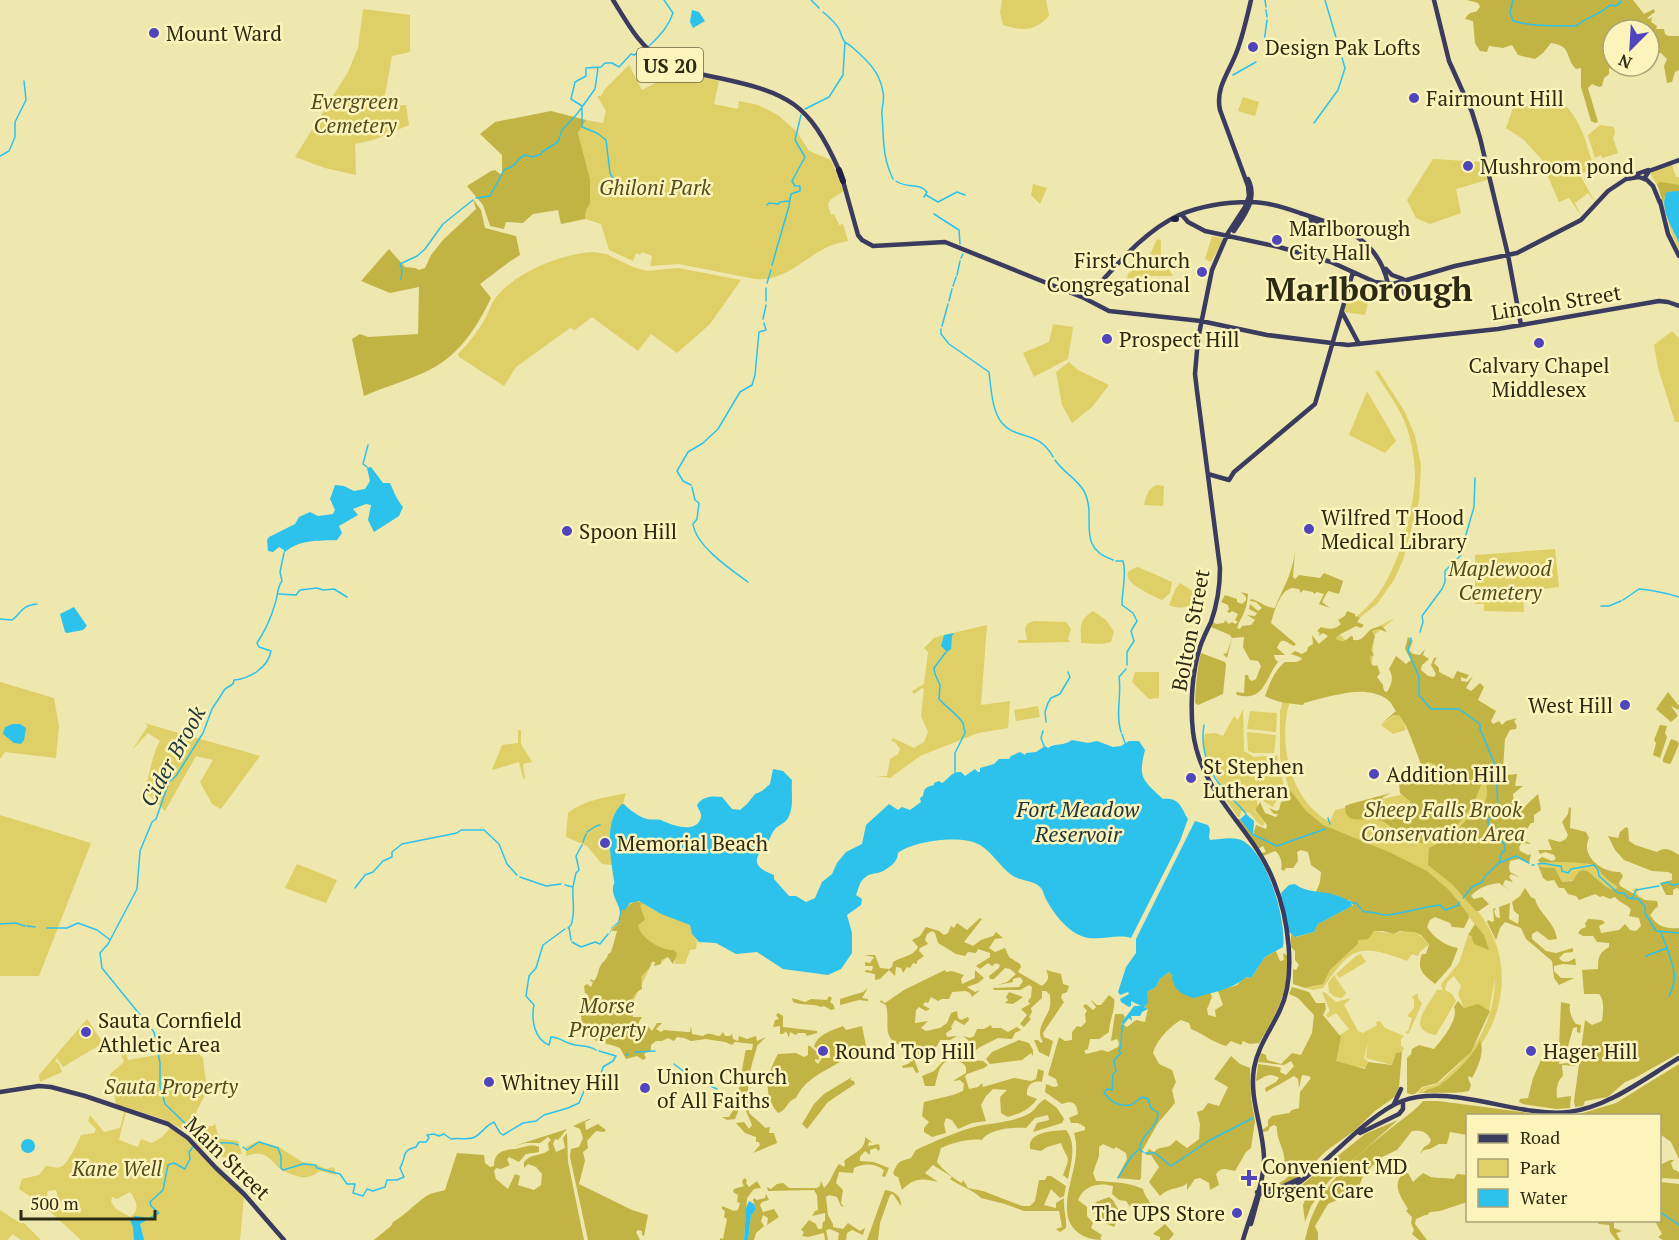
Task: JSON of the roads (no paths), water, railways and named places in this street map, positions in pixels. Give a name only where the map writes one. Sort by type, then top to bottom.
[{"type":"highway","name":"US 20","points":[[839,170],[843,181]]},
{"type":"main road","name":"US 20","points":[[613,0],[643,44],[668,64],[694,73],[763,88],[793,103],[815,125],[839,170]]},
{"type":"main road","points":[[1249,203],[1251,185],[1233,149],[1218,98],[1220,88],[1238,49],[1251,0]]},
{"type":"main road","points":[[1434,0],[1449,61],[1472,112],[1478,132],[1508,255],[1521,325]]},
{"type":"main road","points":[[1233,149],[1239,143]]},
{"type":"main road","points":[[1177,218],[1202,230],[1297,252],[1331,262],[1375,282],[1390,283],[1471,262],[1517,253],[1578,222],[1608,190],[1629,177],[1679,160]]},
{"type":"main road","points":[[1646,178],[1654,169]]},
{"type":"main road","points":[[1629,177],[1646,178],[1655,189],[1668,234],[1679,256]]},
{"type":"main road","name":"US 20","points":[[843,181],[861,236],[872,245],[945,242],[1084,298]]},
{"type":"main road","points":[[1084,298],[1123,257],[1151,234],[1177,218],[1211,204],[1249,203],[1289,210],[1336,226],[1353,233],[1365,243],[1392,275],[1405,280]]},
{"type":"main road","name":"Bolton Street","points":[[1249,203],[1228,236],[1213,266],[1201,321],[1196,378],[1220,561],[1220,582],[1214,614],[1197,659],[1192,710],[1199,758],[1209,782],[1266,865],[1275,883],[1290,955],[1289,980],[1283,1005],[1262,1042],[1253,1078],[1254,1108],[1264,1157],[1258,1191]]},
{"type":"main road","points":[[1382,265],[1390,283]]},
{"type":"main road","points":[[1208,474],[1229,480],[1234,471],[1314,407],[1353,272]]},
{"type":"main road","points":[[1405,280],[1402,289],[1405,295]]},
{"type":"main road","name":"Lincoln Street","points":[[1084,298],[1109,311],[1201,321],[1267,335],[1348,345],[1521,325],[1659,302],[1679,306]]},
{"type":"main road","points":[[1341,310],[1359,344]]},
{"type":"main road","points":[[1255,1210],[1263,1199],[1293,1186],[1392,1106],[1403,1101],[1437,1096],[1545,1112],[1569,1112],[1604,1102],[1679,1058]]},
{"type":"main road","name":"Main Street","points":[[0,1092],[39,1086],[51,1087],[168,1124],[188,1138],[247,1197],[284,1240]]},
{"type":"main road","points":[[1392,1106],[1402,1090],[1406,1096],[1413,1098]]},
{"type":"main road","points":[[1351,1139],[1399,1114],[1403,1108],[1403,1101]]},
{"type":"main road","points":[[1258,1191],[1279,1188],[1308,1175]]},
{"type":"main road","points":[[1258,1191],[1275,1194]]},
{"type":"main road","points":[[1245,1240],[1255,1210],[1258,1191]]},
{"type":"main road","points":[[1245,1240],[1258,1191]]},
{"type":"water","points":[[692,10],[699,12],[705,21],[693,28],[690,22]]},
{"type":"water","points":[[1679,191],[1679,243],[1667,218],[1664,205],[1667,192]]},
{"type":"water","points":[[371,467],[383,483],[390,483],[403,507],[399,516],[374,532],[368,520],[371,505],[366,504],[353,509],[358,515],[339,526],[342,533],[337,540],[302,543],[284,553],[284,550],[279,547],[273,552],[268,551],[269,537],[295,524],[299,517],[310,512],[318,516],[333,514],[335,510],[330,499],[335,485],[354,491],[365,489],[370,481],[367,468]]},
{"type":"water","points":[[74,607],[87,626],[83,630],[67,633],[60,614]]},
{"type":"water","points":[[954,633],[951,649],[947,652],[941,646],[944,635]]},
{"type":"water","points":[[20,724],[26,728],[21,744],[14,743],[3,734],[5,727]]},
{"type":"water","name":"Fort Meadow Reservoir","points":[[1072,740],[1088,743],[1097,741],[1113,747],[1121,746],[1129,741],[1139,741],[1145,750],[1142,773],[1146,782],[1163,799],[1177,802],[1188,819],[1180,841],[1131,938],[1090,938],[1077,934],[1056,915],[1039,886],[1013,876],[980,845],[962,840],[938,840],[905,849],[898,853],[895,862],[890,867],[862,880],[856,895],[862,899],[861,905],[847,915],[852,933],[852,953],[841,969],[828,975],[783,969],[757,952],[736,954],[716,943],[699,942],[692,934],[690,925],[661,914],[639,901],[630,903],[625,910],[622,910],[619,923],[613,927],[609,935],[612,927],[618,922],[620,913],[613,891],[610,830],[616,811],[622,804],[644,818],[661,820],[683,827],[694,826],[699,823],[701,816],[697,805],[705,798],[722,797],[732,809],[740,810],[755,794],[770,784],[773,769],[783,771],[792,780],[791,812],[787,820],[776,828],[757,860],[760,868],[774,875],[774,879],[789,896],[796,896],[806,902],[815,898],[822,882],[832,874],[846,852],[862,844],[866,825],[889,804],[898,810],[902,807],[910,810],[921,802],[920,798],[926,788],[939,781],[942,783],[955,773],[961,772],[965,776],[975,769],[980,772],[980,768],[994,764],[999,759],[1009,759],[1020,752],[1025,755],[1045,746],[1048,748]]},
{"type":"water","points":[[1246,814],[1254,821],[1253,836],[1240,819]]},
{"type":"water","name":"Fort Meadow Reservoir","points":[[1195,821],[1208,825],[1210,840],[1238,839],[1248,845],[1257,855],[1266,869],[1278,903],[1282,920],[1283,947],[1265,957],[1251,978],[1246,977],[1228,988],[1194,998],[1176,988],[1173,976],[1169,972],[1160,979],[1156,987],[1147,992],[1148,1003],[1144,1007],[1148,1009],[1140,1016],[1131,1016],[1132,1021],[1129,1018],[1123,1025],[1122,1022],[1134,1006],[1141,1006],[1131,1001],[1129,1007],[1121,1002],[1120,999],[1129,994],[1128,992],[1120,995],[1118,992],[1126,967],[1136,953],[1136,939]]},
{"type":"water","points":[[1295,884],[1305,889],[1340,896],[1351,901],[1352,906],[1318,924],[1314,932],[1295,937],[1289,932],[1281,893],[1289,885]]},
{"type":"water","points":[[28,1139],[33,1141],[35,1146],[33,1151],[28,1153],[23,1151],[21,1146],[23,1141]]},
{"type":"water","points":[[749,1201],[756,1209],[751,1216],[748,1240],[744,1240],[746,1208]]},
{"type":"water","points":[[135,1216],[150,1218],[140,1224],[144,1240],[134,1240],[130,1220]]},
{"type":"waterway","points":[[649,46],[663,31],[673,13],[664,0]]},
{"type":"waterway","points":[[811,0],[819,8]]},
{"type":"waterway","points":[[1265,0],[1266,7]]},
{"type":"waterway","points":[[1314,123],[1338,90],[1345,68],[1325,0]]},
{"type":"waterway","points":[[1513,0],[1510,12],[1513,21],[1536,25],[1576,26],[1610,5],[1615,6],[1621,0]]},
{"type":"waterway","points":[[1266,10],[1267,17]]},
{"type":"waterway","points":[[823,12],[837,26],[845,42],[868,62],[879,78],[883,95],[884,148],[893,179]]},
{"type":"waterway","points":[[1264,42],[1267,20]]},
{"type":"waterway","points":[[805,109],[829,97],[843,75],[845,42]]},
{"type":"waterway","points":[[620,190],[610,173],[606,140],[597,133],[582,127],[582,106],[571,99],[575,82],[586,76],[586,68],[601,67],[605,63],[612,63],[619,67],[631,54],[634,55],[644,49]]},
{"type":"waterway","points":[[1233,75],[1256,62]]},
{"type":"waterway","points":[[476,198],[490,196],[504,170],[513,166],[520,158],[525,155],[533,157],[541,154],[558,142],[562,130],[595,89],[598,68]]},
{"type":"waterway","points":[[0,156],[9,151],[15,137],[15,122],[26,100],[24,81]]},
{"type":"waterway","points":[[789,205],[791,194],[800,191],[800,186],[795,186],[792,181],[805,157],[795,140],[801,115]]},
{"type":"waterway","points":[[896,181],[924,189],[927,192],[924,197]]},
{"type":"waterway","points":[[926,195],[938,202],[957,192],[965,195]]},
{"type":"waterway","points":[[401,279],[400,264],[417,256],[425,249],[443,224],[473,200]]},
{"type":"waterway","points":[[767,205],[789,201]]},
{"type":"waterway","points":[[772,265],[789,206]]},
{"type":"waterway","points":[[934,214],[959,230],[960,244]]},
{"type":"waterway","points":[[961,258],[963,254]]},
{"type":"waterway","points":[[957,275],[960,261]]},
{"type":"waterway","points":[[767,283],[771,270]]},
{"type":"waterway","points":[[953,286],[956,277]]},
{"type":"waterway","points":[[766,288],[766,301]]},
{"type":"waterway","points":[[949,301],[952,289]]},
{"type":"waterway","points":[[942,326],[948,304]]},
{"type":"waterway","points":[[763,319],[766,305]]},
{"type":"waterway","points":[[691,485],[683,481],[677,471],[688,452],[703,443],[718,429],[740,392],[752,385],[759,332],[766,330],[764,323]]},
{"type":"waterway","points":[[941,329],[941,334],[949,344],[989,372],[994,406],[1002,423],[1014,432],[1041,443],[1053,457]]},
{"type":"waterway","points":[[367,467],[363,464],[368,445]]},
{"type":"waterway","points":[[1055,460],[1084,491],[1088,501],[1090,539],[1094,547],[1101,554],[1113,560]]},
{"type":"waterway","points":[[1465,538],[1474,507],[1475,478]]},
{"type":"waterway","points":[[692,487],[695,500],[699,503],[697,519],[693,524],[700,541],[732,571],[748,582]]},
{"type":"waterway","points":[[1420,632],[1422,616],[1442,589],[1445,582],[1445,571],[1461,555],[1464,542]]},
{"type":"waterway","name":"Cider Brook","points":[[204,1137],[200,1130],[195,1133],[165,1104],[160,1086],[160,1063],[154,1032],[102,968],[100,953],[108,944],[137,889],[140,851],[152,822],[156,819],[169,782],[176,776],[203,733],[212,709],[225,689],[233,684],[234,680],[257,672],[269,657],[271,651],[259,647],[257,643],[270,619],[276,601],[282,581],[280,572],[284,553]]},
{"type":"waterway","points":[[1116,561],[1123,561],[1124,566],[1122,605],[1133,613],[1137,621],[1131,631],[1134,641],[1127,652],[1127,665]]},
{"type":"waterway","points":[[279,594],[296,595],[300,590],[317,588],[334,589],[347,597]]},
{"type":"waterway","points":[[1623,600],[1639,589],[1679,597]]},
{"type":"waterway","points":[[1601,606],[1609,606],[1621,601]]},
{"type":"waterway","points":[[0,619],[12,620],[24,608],[37,604]]},
{"type":"waterway","points":[[1411,638],[1408,651],[1419,677],[1419,695],[1431,709],[1459,709],[1480,724],[1496,767],[1498,808],[1488,820],[1488,824],[1505,845],[1505,851],[1502,852],[1499,863]]},
{"type":"waterway","points":[[946,652],[934,668],[940,685],[939,699],[963,723],[965,733],[955,753],[955,772]]},
{"type":"waterway","points":[[1121,732],[1119,677],[1126,669]]},
{"type":"waterway","points":[[1046,722],[1045,712],[1048,703],[1051,698],[1060,694],[1070,677],[1068,672]]},
{"type":"waterway","points":[[1204,725],[1203,742],[1206,759],[1218,783],[1246,814]]},
{"type":"waterway","points":[[1043,731],[1041,738],[1044,746]]},
{"type":"waterway","points":[[1122,734],[1125,743]]},
{"type":"waterway","points":[[1328,818],[1330,824]]},
{"type":"waterway","points":[[587,832],[600,825]]},
{"type":"waterway","points":[[1254,835],[1277,846],[1325,829]]},
{"type":"waterway","points":[[355,888],[365,875],[373,872],[383,861],[392,857],[392,852],[402,844],[457,833],[461,830],[484,830],[499,844],[507,864],[517,875]]},
{"type":"waterway","points":[[583,842],[586,834]]},
{"type":"waterway","points":[[568,928],[571,925],[574,911],[573,887],[576,873],[579,870],[576,856],[582,845]]},
{"type":"waterway","points":[[1463,898],[1499,863],[1516,856],[1529,863]]},
{"type":"waterway","points":[[1538,864],[1561,866],[1562,871],[1568,873],[1571,869],[1594,865],[1599,876],[1618,893],[1624,893],[1628,898],[1638,899],[1645,906],[1645,913],[1656,931],[1679,933]]},
{"type":"waterway","points":[[520,877],[546,886],[561,884]]},
{"type":"waterway","points":[[1661,884],[1668,882],[1672,885],[1679,884]]},
{"type":"waterway","points":[[565,885],[573,887]]},
{"type":"waterway","points":[[1632,899],[1636,890],[1659,886]]},
{"type":"waterway","points":[[1352,903],[1356,903],[1364,912],[1384,915],[1440,905],[1445,910],[1459,905],[1459,902]]},
{"type":"waterway","points":[[0,924],[16,923],[25,926]]},
{"type":"waterway","points":[[47,928],[67,928],[78,923],[97,930],[109,939]]},
{"type":"waterway","points":[[27,926],[35,927]]},
{"type":"waterway","points":[[569,927],[571,940]]},
{"type":"waterway","points":[[565,929],[543,945],[536,968],[529,976],[526,996],[534,1005],[535,1028],[544,1042],[549,1045],[551,1037],[554,1037],[596,1050]]},
{"type":"waterway","points":[[1646,956],[1667,948],[1661,933]]},
{"type":"waterway","points":[[572,942],[581,947],[595,942],[600,944],[608,934]]},
{"type":"waterway","points":[[1667,948],[1674,978],[1669,996]]},
{"type":"waterway","points":[[1123,1025],[1119,1051],[1121,1053],[1114,1060],[1116,1071],[1113,1074],[1112,1090],[1107,1089],[1104,1093],[1112,1101],[1122,1105],[1132,1104],[1143,1097],[1148,1099],[1151,1108],[1158,1113],[1155,1123],[1140,1144],[1140,1150],[1143,1152]]},
{"type":"waterway","points":[[243,1147],[247,1150],[259,1142],[278,1148],[283,1170],[303,1164],[315,1165],[317,1168],[340,1174],[347,1184],[355,1184],[353,1193],[363,1196],[367,1189],[373,1191],[385,1187],[387,1180],[404,1177],[400,1168],[406,1153],[416,1147],[419,1142],[426,1142],[429,1138],[427,1135],[444,1134],[451,1139],[472,1138],[494,1122],[503,1135],[523,1123],[536,1121],[544,1115],[579,1103],[589,1079],[601,1074],[603,1067],[613,1061],[616,1056],[599,1051]]},
{"type":"waterway","points":[[635,1052],[655,1051]]},
{"type":"waterway","points":[[674,1064],[691,1077],[717,1089]]},
{"type":"waterway","points":[[1145,1153],[1155,1153],[1171,1166],[1210,1140],[1253,1118]]},
{"type":"waterway","points":[[197,1143],[206,1137],[207,1140],[212,1139],[212,1143],[238,1145]]},
{"type":"waterway","points":[[148,1219],[159,1213],[150,1202],[163,1190],[168,1165],[174,1163],[185,1169],[190,1159],[189,1152],[193,1147]]},
{"type":"waterway","points":[[1118,1178],[1138,1150]]},
{"type":"waterway","points":[[1661,1213],[1679,1225]]},
{"type":"place","name":"Mount Ward","points":[[154,33]]},
{"type":"place","name":"Design Pak Lofts","points":[[1253,47]]},
{"type":"place","name":"Fairmount Hill","points":[[1414,98]]},
{"type":"place","name":"Mushroom pond","points":[[1468,166]]},
{"type":"place","name":"Marlborough City Hall","points":[[1277,240]]},
{"type":"place","name":"First Church Congregational","points":[[1202,272]]},
{"type":"place","name":"Prospect Hill","points":[[1107,339]]},
{"type":"place","name":"Calvary Chapel Middlesex","points":[[1539,343]]},
{"type":"place","name":"Wilfred T Hood Medical Library","points":[[1309,529]]},
{"type":"place","name":"Spoon Hill","points":[[567,531]]},
{"type":"place","name":"West Hill","points":[[1625,705]]},
{"type":"place","name":"Addition Hill","points":[[1374,774]]},
{"type":"place","name":"St Stephen Lutheran","points":[[1191,778]]},
{"type":"place","name":"Memorial Beach","points":[[605,843]]},
{"type":"place","name":"Sauta Cornfield Athletic Area","points":[[86,1032]]},
{"type":"place","name":"Round Top Hill","points":[[823,1051]]},
{"type":"place","name":"Hager Hill","points":[[1531,1051]]},
{"type":"place","name":"Whitney Hill","points":[[489,1082]]},
{"type":"place","name":"Union Church of All Faiths","points":[[645,1088]]},
{"type":"place","name":"Convenient MD Urgent Care","points":[[1249,1178]]},
{"type":"place","name":"The UPS Store","points":[[1237,1213]]},
{"type":"district","name":"Marlborough","points":[[1369,288]]},
{"type":"park label","name":"Evergreen Cemetery","points":[[355,113]]},
{"type":"park label","name":"Ghiloni Park","points":[[655,187]]},
{"type":"park label","name":"Maplewood Cemetery","points":[[1500,580]]},
{"type":"park label","name":"Sheep Falls Brook Conservation Area","points":[[1443,821]]},
{"type":"park label","name":"Morse Property","points":[[607,1017]]},
{"type":"park label","name":"Sauta Property","points":[[171,1086]]},
{"type":"park label","name":"Kane Well","points":[[117,1168]]}]
